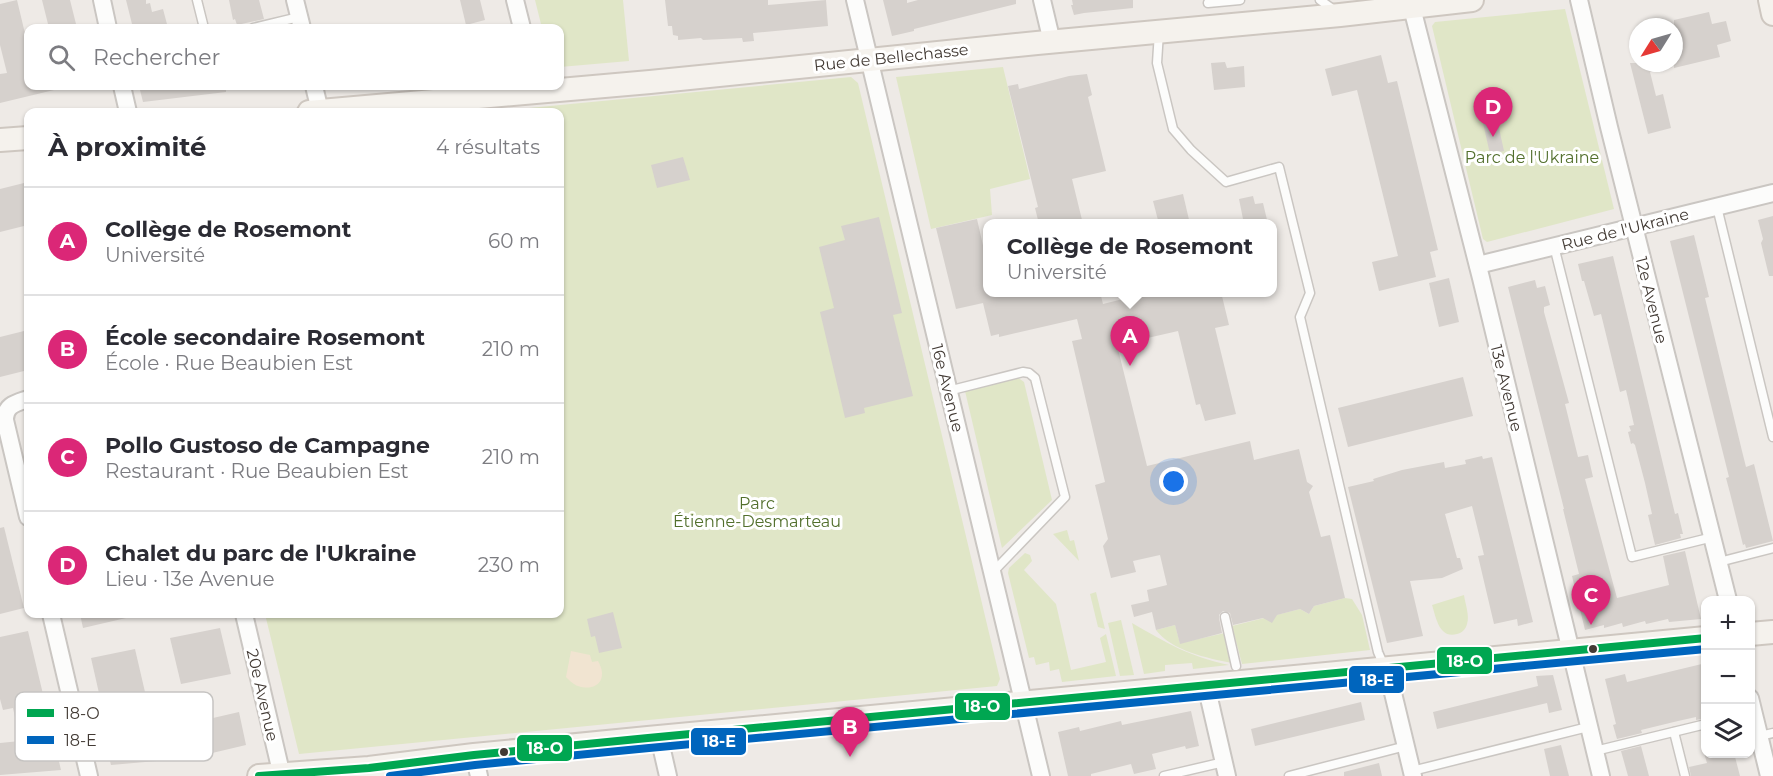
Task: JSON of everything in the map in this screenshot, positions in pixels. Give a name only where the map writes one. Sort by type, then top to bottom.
[{"type":"street","points":[[102,0],[107,24]]},
{"type":"street","points":[[294,0],[301,23]]},
{"type":"street","points":[[515,0],[521,24]]},
{"type":"street","name":"16e Avenue","points":[[855,0],[1041,776]]},
{"type":"street","points":[[1042,0],[1052,42]]},
{"type":"street","name":"Rue de Bellechasse","points":[[564,86],[1340,15],[1411,3],[1473,0]]},
{"type":"street","name":"12e Avenue","points":[[1579,0],[1727,596]]},
{"type":"street","points":[[1770,0],[1773,14]]},
{"type":"street","name":"13e Avenue","points":[[1411,3],[1478,265],[1600,776]]},
{"type":"street","points":[[123,90],[127,108]]},
{"type":"street","points":[[314,90],[314,108]]},
{"type":"street","name":"Rue de Bellechasse","points":[[353,108],[526,90]]},
{"type":"street","points":[[0,140],[24,138]]},
{"type":"street","name":"Rue de l'Ukraine","points":[[1478,265],[1773,193]]},
{"type":"street","points":[[24,400],[8,408],[5,414],[24,500]]},
{"type":"street","points":[[52,618],[69,692]]},
{"type":"street","name":"20e Avenue","points":[[245,618],[274,775]]},
{"type":"street","points":[[1755,634],[1773,632]]},
{"type":"street","points":[[274,775],[369,768],[476,766],[659,737],[1701,639]]},
{"type":"street","points":[[1385,669],[1394,693],[1412,774]]},
{"type":"street","points":[[1206,685],[1226,769]]},
{"type":"street","points":[[1755,714],[1766,734],[1769,776]]},
{"type":"street","points":[[659,737],[668,776]]},
{"type":"street","points":[[85,761],[89,776]]},
{"type":"lane","points":[[197,0],[203,24]]},
{"type":"lane","points":[[1208,3],[1240,0]]},
{"type":"lane","points":[[1320,0],[1340,15]]},
{"type":"lane","points":[[1159,32],[1157,63],[1173,129],[1191,150],[1226,182],[1279,167],[1310,293],[1300,317],[1378,652],[1385,669]]},
{"type":"lane","points":[[1717,207],[1773,437]]},
{"type":"lane","points":[[1554,246],[1632,557],[1713,537]]},
{"type":"lane","points":[[948,391],[1023,372],[1035,378],[1065,497],[992,573]]},
{"type":"lane","points":[[1719,562],[1773,548]]},
{"type":"lane","points":[[1225,617],[1236,666]]},
{"type":"lane","points":[[1594,751],[1701,725]]},
{"type":"lane","points":[[1412,774],[1588,727]]},
{"type":"lane","points":[[1674,732],[1685,776]]},
{"type":"lane","points":[[1289,776],[1406,746]]},
{"type":"lane","points":[[1164,776],[1226,769]]},
{"type":"green space","points":[[535,0],[623,0],[629,61],[564,67],[564,24],[541,24]]},
{"type":"green space","name":"Parc de l'Ukraine","points":[[1565,9],[1614,209],[1487,242],[1483,239],[1432,26],[1435,22]]},
{"type":"green space","points":[[1003,67],[1030,179],[990,189],[992,215],[931,229],[896,77]]},
{"type":"green space","name":"Parc Étienne-Desmarteau","points":[[851,77],[858,83],[1000,679],[997,686],[299,754],[266,618],[564,618],[564,108],[529,108]]},
{"type":"green space","points":[[1017,377],[1024,382],[1052,500],[1002,548],[965,391]]},
{"type":"green space","points":[[1067,530],[1070,541],[1074,540],[1079,561],[1053,534]]},
{"type":"green space","points":[[1025,553],[1030,555],[1032,561],[1024,570],[1056,604],[1071,670],[1106,662],[1100,638],[1106,634],[1116,676],[1062,682],[1059,669],[1050,671],[1049,662],[1036,665],[1034,657],[1029,658],[1008,573],[1009,568]]},
{"type":"green space","points":[[1096,592],[1105,629],[1098,627],[1090,594]]},
{"type":"green space","points":[[1464,595],[1468,617],[1466,628],[1462,632],[1451,635],[1439,626],[1432,605]]},
{"type":"green space","points":[[1345,598],[1352,599],[1362,615],[1370,650],[1242,664],[1232,626],[1300,609],[1309,614],[1314,606]]},
{"type":"green space","points":[[1121,620],[1134,675],[1120,676],[1108,623]]},
{"type":"green space","points":[[1132,623],[1190,653],[1229,665],[1193,669],[1192,663],[1165,665],[1165,671],[1144,674]]},
{"type":"green space","points":[[1175,625],[1180,643],[1225,633],[1232,663],[1201,656],[1180,648],[1156,630]]},
{"type":"sand","points":[[571,651],[590,655],[592,662],[598,661],[602,674],[599,683],[590,687],[578,686],[566,677]]},
{"type":"building","points":[[17,0],[24,29],[24,90],[54,90],[0,103],[0,74],[7,73],[0,45],[0,4]]},
{"type":"building","points":[[42,0],[70,0],[76,24],[48,24]]},
{"type":"building","points":[[126,0],[146,0],[146,4],[150,3],[152,12],[163,9],[167,24],[132,24]]},
{"type":"building","points":[[229,0],[259,0],[264,19],[242,24],[237,24],[235,19],[233,20]]},
{"type":"building","points":[[460,0],[480,0],[485,20],[466,24]]},
{"type":"building","points":[[665,0],[768,0],[768,5],[826,0],[828,26],[753,33],[754,41],[743,42],[742,38],[678,40],[678,36],[673,35],[672,26],[668,26]]},
{"type":"building","points":[[883,0],[907,0],[907,3],[918,0],[1016,0],[1016,4],[892,36]]},
{"type":"building","points":[[1072,0],[1133,0],[1133,8],[1074,15]]},
{"type":"building","points":[[1709,12],[1712,24],[1726,21],[1731,41],[1717,45],[1720,57],[1683,66],[1683,18]]},
{"type":"building","points":[[1381,55],[1388,83],[1397,81],[1438,250],[1430,252],[1436,277],[1379,291],[1372,262],[1398,256],[1357,90],[1332,96],[1325,69]]},
{"type":"building","points":[[1225,62],[1227,68],[1244,66],[1245,87],[1214,90],[1211,63]]},
{"type":"building","points":[[1632,72],[1650,72],[1656,96],[1663,94],[1671,128],[1648,134]]},
{"type":"building","points":[[1087,74],[1092,95],[1088,97],[1106,171],[1072,179],[1082,219],[1038,219],[1035,208],[1038,207],[1008,86],[1018,84],[1019,89],[1069,76]]},
{"type":"building","points":[[140,90],[226,90],[226,92],[143,102]]},
{"type":"building","points":[[1497,119],[1504,151],[1490,154],[1483,123]]},
{"type":"building","points":[[683,157],[690,180],[657,188],[651,165]]},
{"type":"building","points":[[24,183],[24,226],[0,232],[0,189]]},
{"type":"building","points":[[1183,194],[1189,219],[1158,219],[1153,201]]},
{"type":"building","points":[[1253,196],[1255,204],[1263,203],[1267,219],[1243,219],[1239,199]]},
{"type":"building","points":[[1773,216],[1773,276],[1769,276],[1758,220]]},
{"type":"building","points":[[879,217],[902,313],[893,315],[913,396],[864,408],[865,413],[845,418],[820,312],[834,308],[819,247],[845,240],[841,226]]},
{"type":"building","points":[[977,219],[983,245],[983,297],[1101,297],[1103,304],[1131,297],[1222,297],[1229,325],[1215,328],[1236,414],[1205,421],[1200,404],[1196,405],[1178,331],[1117,345],[1147,466],[1250,441],[1254,460],[1299,449],[1307,482],[1313,486],[1309,492],[1321,537],[1330,535],[1345,598],[1314,606],[1309,614],[1300,609],[1277,615],[1272,623],[1263,618],[1233,625],[1230,613],[1223,611],[1219,615],[1222,633],[1180,644],[1175,625],[1156,630],[1152,612],[1134,617],[1131,605],[1149,601],[1147,590],[1167,585],[1160,555],[1133,561],[1136,572],[1111,578],[1103,546],[1108,539],[1095,485],[1105,482],[1072,341],[1082,339],[1077,319],[999,337],[999,334],[991,336],[983,303],[956,309],[936,228]]},
{"type":"building","points":[[1694,235],[1709,297],[1705,298],[1746,467],[1754,464],[1773,541],[1746,548],[1745,544],[1743,545],[1726,478],[1729,477],[1670,241]]},
{"type":"building","points":[[1613,256],[1675,514],[1678,513],[1683,534],[1680,534],[1681,538],[1655,545],[1648,515],[1652,514],[1645,483],[1635,445],[1631,444],[1628,432],[1631,431],[1629,426],[1634,425],[1626,390],[1620,392],[1601,314],[1594,316],[1578,264]]},
{"type":"building","points":[[1449,278],[1459,322],[1439,327],[1429,283]]},
{"type":"building","points":[[1535,280],[1537,288],[1545,286],[1550,305],[1544,307],[1544,312],[1569,403],[1565,404],[1578,457],[1588,455],[1593,477],[1585,479],[1617,598],[1669,585],[1663,556],[1685,551],[1701,619],[1669,622],[1668,619],[1646,624],[1645,621],[1623,627],[1622,623],[1585,630],[1572,576],[1579,574],[1508,287]]},
{"type":"building","points":[[24,331],[24,371],[0,377],[0,337]]},
{"type":"building","points":[[1463,377],[1473,416],[1348,447],[1338,408]]},
{"type":"building","points":[[1482,456],[1483,459],[1492,457],[1533,622],[1518,626],[1517,619],[1494,624],[1478,556],[1484,555],[1472,506],[1445,514],[1457,558],[1460,558],[1463,569],[1442,578],[1410,581],[1423,636],[1387,643],[1348,487],[1374,481],[1373,479],[1402,470],[1444,462],[1445,468],[1466,464],[1465,460]]},
{"type":"building","points":[[4,527],[24,608],[0,614],[0,528]]},
{"type":"building","points":[[613,612],[622,648],[599,653],[595,636],[591,637],[587,619]]},
{"type":"building","points":[[81,618],[126,618],[83,628]]},
{"type":"building","points":[[220,628],[231,674],[181,684],[170,638]]},
{"type":"building","points":[[28,631],[42,692],[15,692],[15,717],[13,708],[3,710],[0,699],[0,637]]},
{"type":"building","points":[[135,649],[145,692],[99,692],[91,658]]},
{"type":"building","points":[[1701,664],[1701,719],[1696,720],[1696,717],[1678,721],[1641,730],[1642,733],[1617,739],[1613,725],[1616,724],[1605,679],[1625,674],[1627,682]]},
{"type":"building","points":[[1553,675],[1562,710],[1549,713],[1547,703],[1437,729],[1433,712],[1538,686],[1536,676]]},
{"type":"building","points":[[1361,702],[1365,720],[1255,746],[1251,729]]},
{"type":"building","points":[[1191,711],[1199,746],[1186,749],[1185,746],[1152,754],[1156,769],[1134,774],[1131,764],[1091,774],[1091,776],[1068,776],[1058,732],[1079,727],[1080,731],[1121,721],[1122,725]]},
{"type":"building","points":[[239,712],[246,745],[213,753],[213,718]]},
{"type":"building","points":[[15,742],[15,761],[59,761],[61,770],[0,775],[0,743]]},
{"type":"building","points":[[1561,745],[1569,776],[1550,776],[1544,749]]},
{"type":"building","points":[[1641,746],[1649,776],[1628,776],[1621,751]]},
{"type":"building","points":[[1706,758],[1735,758],[1740,776],[1691,776],[1689,767],[1707,763]]},
{"type":"building","points":[[110,761],[157,761],[111,765]]},
{"type":"building","points":[[1379,763],[1382,776],[1344,776],[1344,772]]},
{"type":"transit line","name":"18-O","points":[[259,776],[369,768],[648,738],[1701,638]]},
{"type":"transit line","name":"18-E","points":[[390,776],[475,765],[649,748],[1701,649]]},
{"type":"place","name":"Chalet du parc de l'Ukraine","points":[[1493,137]]},
{"type":"place","name":"Collège de Rosemont","points":[[1130,366]]},
{"type":"place","name":"Pollo Gustoso de Campagne","points":[[1591,625]]},
{"type":"place","name":"École secondaire Rosemont","points":[[850,757]]}]
